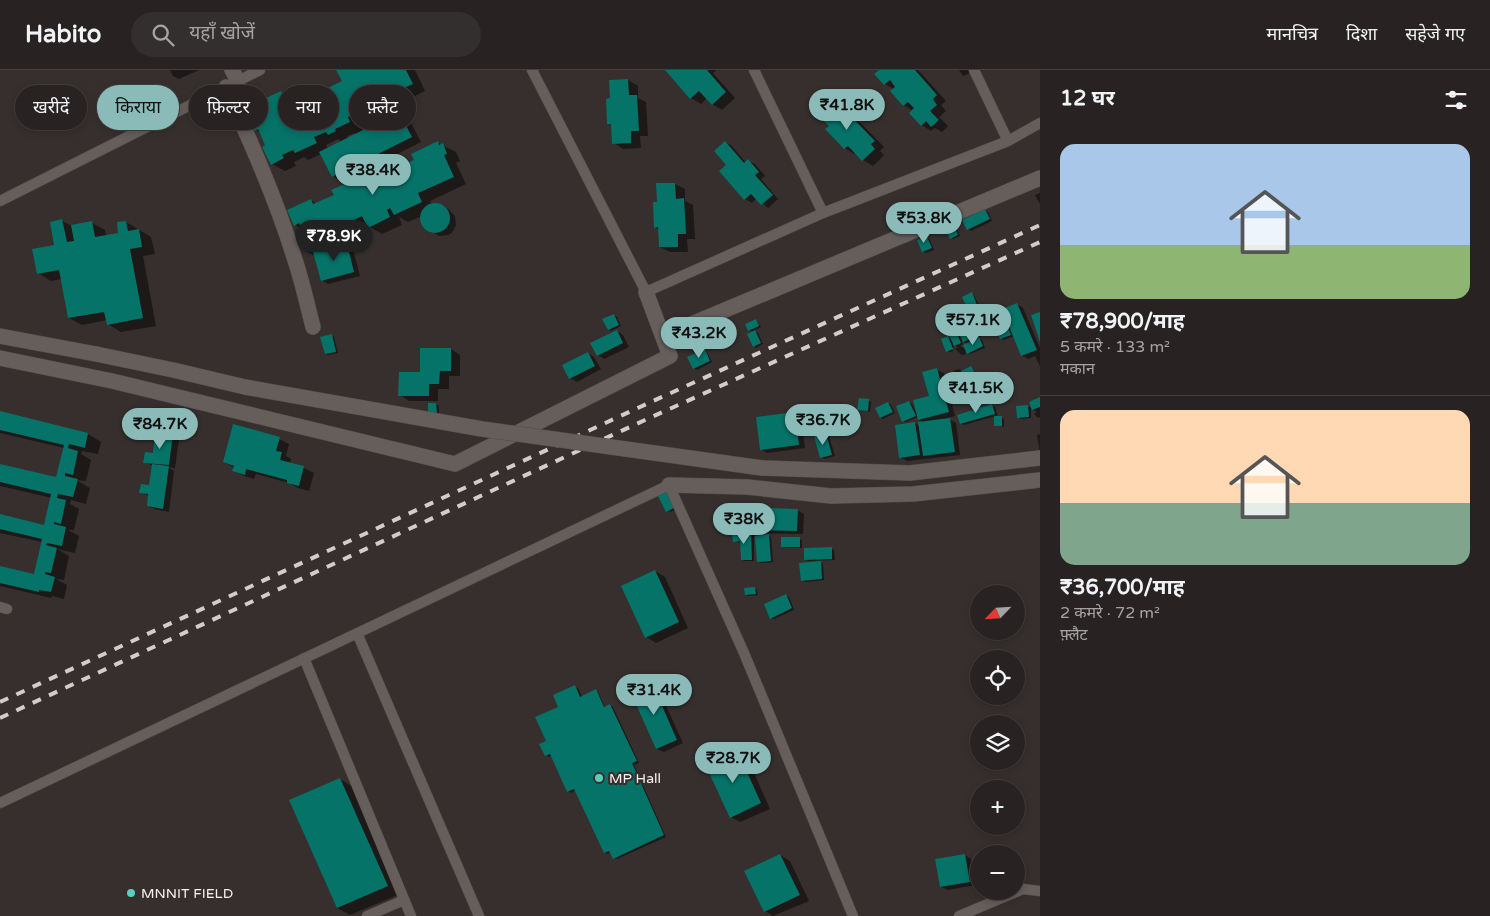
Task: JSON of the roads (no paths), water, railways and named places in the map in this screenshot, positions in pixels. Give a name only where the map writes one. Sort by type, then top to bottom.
[{"type":"street","points":[[232,80],[258,160],[295,258],[313,327]]},
{"type":"street","points":[[663,336],[1040,178]]},
{"type":"street","points":[[0,358],[112,381],[455,464],[670,356],[646,292]]},
{"type":"street","points":[[0,336],[173,370],[245,387],[482,430],[762,468],[910,473],[1040,458]]},
{"type":"street","points":[[668,485],[748,487],[831,496],[913,494],[1040,480]]},
{"type":"lane","points":[[0,202],[232,80],[260,70]]},
{"type":"lane","points":[[532,70],[646,292],[824,213],[1008,141],[1040,123]]},
{"type":"lane","points":[[754,70],[824,213]]},
{"type":"lane","points":[[974,70],[1008,141]]},
{"type":"lane","points":[[0,803],[668,485],[744,653],[854,916]]},
{"type":"lane","points":[[357,633],[479,916]]},
{"type":"lane","points":[[304,658],[411,916]]},
{"type":"lane","points":[[959,916],[1023,888],[1040,891]]},
{"type":"lane","points":[[367,916],[404,900]]},
{"type":"railway","points":[[0,702],[1040,225]]},
{"type":"railway","points":[[0,718],[645,420],[1040,242]]},
{"type":"place","name":"MP Hall","points":[[599,778]]},
{"type":"place","name":"MNNIT FIELD","points":[[131,893]]}]
